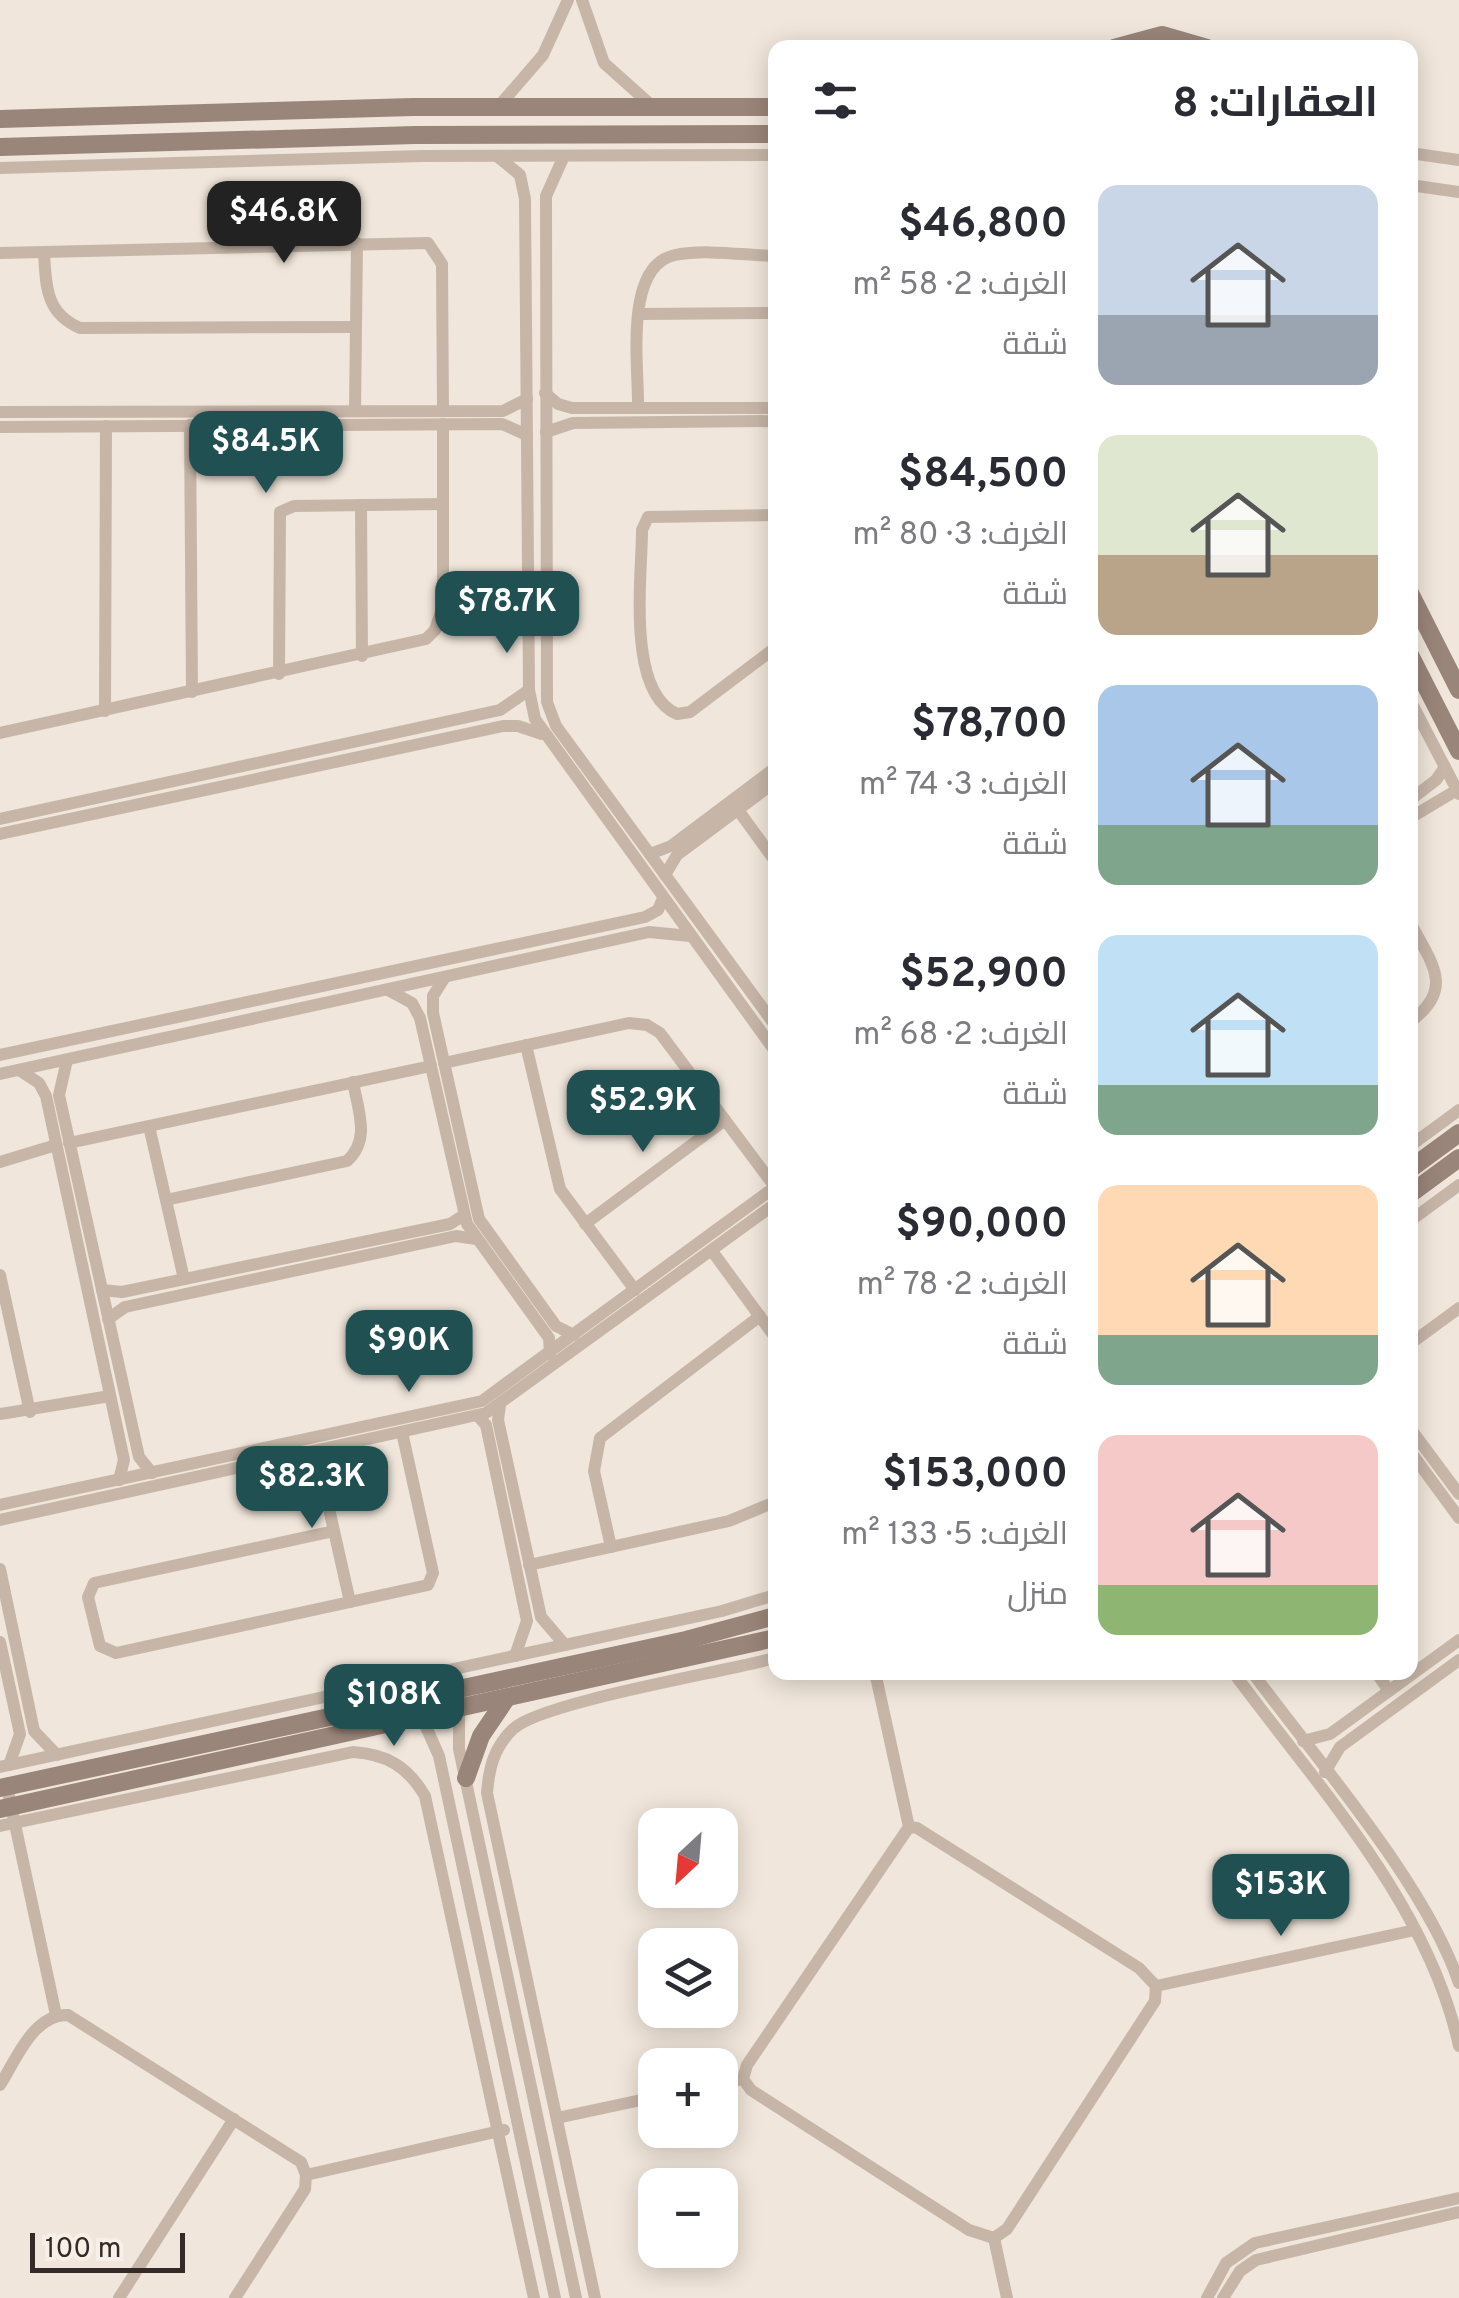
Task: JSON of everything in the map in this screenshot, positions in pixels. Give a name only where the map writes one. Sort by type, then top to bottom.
[{"type":"street","points":[[499,106],[543,55],[568,0]]},
{"type":"street","points":[[582,0],[604,64],[651,106]]},
{"type":"street","points":[[1146,40],[1162,36],[1177,40]]},
{"type":"street","points":[[0,119],[499,106],[768,107]]},
{"type":"street","points":[[707,156],[708,134]]},
{"type":"street","points":[[0,146],[396,135],[768,134]]},
{"type":"street","points":[[1418,154],[1459,160]]},
{"type":"street","points":[[0,168],[498,156],[768,156]]},
{"type":"street","points":[[498,156],[514,167],[524,184],[528,690],[542,734],[768,1042]]},
{"type":"street","points":[[564,156],[550,178],[546,196],[545,689],[550,714],[768,1016]]},
{"type":"street","points":[[1418,186],[1459,192]]},
{"type":"street","points":[[0,253],[420,241],[440,255],[443,417],[443,606],[436,630],[415,644],[0,733]]},
{"type":"street","points":[[355,411],[356,243]]},
{"type":"street","points":[[44,252],[50,302],[67,322],[80,328],[356,327]]},
{"type":"street","points":[[638,408],[644,278],[670,256],[768,256]]},
{"type":"street","points":[[640,314],[768,312]]},
{"type":"street","points":[[546,394],[564,407],[768,408]]},
{"type":"street","points":[[0,427],[502,417],[527,399]]},
{"type":"street","points":[[0,412],[355,411],[443,417]]},
{"type":"street","points":[[502,417],[527,435]]},
{"type":"street","points":[[546,432],[572,423],[768,421]]},
{"type":"street","points":[[190,425],[192,692]]},
{"type":"street","points":[[104,711],[106,426]]},
{"type":"street","points":[[279,674],[280,512],[294,506],[443,504]]},
{"type":"street","points":[[361,505],[362,656]]},
{"type":"street","points":[[768,516],[648,517],[642,524],[641,644],[654,690],[677,714],[690,712],[768,653]]},
{"type":"street","points":[[528,605],[545,605]]},
{"type":"street","points":[[1418,609],[1459,690]]},
{"type":"street","points":[[1418,671],[1459,751]]},
{"type":"street","points":[[0,819],[500,710],[528,690]]},
{"type":"street","points":[[1418,715],[1458,792],[1444,794],[1418,812]]},
{"type":"street","points":[[0,834],[503,726],[518,726],[542,734]]},
{"type":"street","points":[[1418,794],[1445,767]]},
{"type":"street","points":[[650,854],[671,846],[768,773]]},
{"type":"street","points":[[167,783],[170,798]]},
{"type":"street","points":[[664,874],[677,855],[768,787]]},
{"type":"street","points":[[738,810],[768,851]]},
{"type":"street","points":[[0,1055],[645,918],[658,910],[662,898]]},
{"type":"street","points":[[0,1074],[649,932],[690,936]]},
{"type":"street","points":[[1418,943],[1438,982],[1433,1000],[1418,1014]]},
{"type":"street","points":[[446,977],[432,1004],[437,1064],[464,1215],[476,1239],[549,1338],[550,1354]]},
{"type":"street","points":[[388,990],[417,1010],[437,1064],[482,1225],[556,1326],[574,1336]]},
{"type":"street","points":[[0,1162],[63,1144],[629,1023],[647,1025],[660,1034],[768,1178]]},
{"type":"street","points":[[526,1045],[556,1178],[635,1290]]},
{"type":"street","points":[[67,1060],[58,1088],[63,1144],[124,1464],[120,1480]]},
{"type":"street","points":[[19,1070],[43,1089],[63,1144],[102,1290],[139,1458],[152,1472]]},
{"type":"street","points":[[166,1200],[347,1161],[358,1150],[363,1134],[353,1082]]},
{"type":"street","points":[[1418,1140],[1459,1110]]},
{"type":"street","points":[[585,1224],[725,1120]]},
{"type":"street","points":[[149,1126],[184,1279]]},
{"type":"street","points":[[1418,1163],[1459,1133]]},
{"type":"street","points":[[1418,1188],[1459,1158]]},
{"type":"street","points":[[1418,1215],[1459,1185]]},
{"type":"street","points":[[0,1520],[316,1451],[482,1401],[768,1192]]},
{"type":"street","points":[[0,1506],[152,1472],[478,1416],[500,1406],[768,1209]]},
{"type":"street","points":[[102,1290],[116,1293],[450,1224],[464,1215]]},
{"type":"street","points":[[108,1319],[124,1307],[456,1236],[476,1239]]},
{"type":"street","points":[[712,1251],[768,1327]]},
{"type":"street","points":[[0,1276],[30,1412]]},
{"type":"street","points":[[1418,1338],[1459,1308]]},
{"type":"street","points":[[611,1547],[594,1471],[600,1438],[760,1316]]},
{"type":"street","points":[[0,1414],[110,1396]]},
{"type":"street","points":[[500,1406],[498,1420],[543,1622],[566,1645]]},
{"type":"street","points":[[478,1416],[486,1425],[527,1621],[515,1656]]},
{"type":"street","points":[[334,1531],[99,1581],[90,1586],[88,1597],[100,1646],[110,1653],[424,1586],[433,1578],[402,1432]]},
{"type":"street","points":[[1418,1439],[1459,1494]]},
{"type":"street","points":[[316,1451],[350,1602]]},
{"type":"street","points":[[1418,1462],[1459,1518]]},
{"type":"street","points":[[529,1565],[729,1521],[768,1505]]},
{"type":"street","points":[[0,1569],[34,1731],[57,1755]]},
{"type":"street","points":[[5,1766],[566,1645],[768,1597]]},
{"type":"street","points":[[56,2015],[4,1788],[461,1690],[768,1618]]},
{"type":"street","points":[[0,1826],[9,1813],[768,1640]]},
{"type":"street","points":[[1418,1670],[1459,1640]]},
{"type":"street","points":[[0,1642],[4,1677],[20,1734],[5,1766]]},
{"type":"street","points":[[595,2298],[487,1793],[489,1768],[498,1746],[534,1714],[768,1660]]},
{"type":"street","points":[[1325,1772],[1340,1747],[1459,1660]]},
{"type":"street","points":[[743,2079],[747,2065],[909,1827],[877,1680]]},
{"type":"street","points":[[1239,1680],[1380,1872],[1416,1930],[1446,1993],[1459,2046]]},
{"type":"street","points":[[1258,1680],[1394,1864],[1441,1941],[1459,1983]]},
{"type":"street","points":[[1381,1680],[1389,1691]]},
{"type":"street","points":[[1302,1741],[1330,1734],[1404,1680]]},
{"type":"street","points":[[461,1690],[459,1749],[576,2298]]},
{"type":"street","points":[[466,1778],[481,1736],[506,1699]]},
{"type":"street","points":[[411,1701],[424,1718],[439,1756],[555,2298]]},
{"type":"street","points":[[439,1756],[459,1749]]},
{"type":"street","points":[[9,1813],[336,1754],[371,1753],[404,1768],[426,1796],[534,2298]]},
{"type":"street","points":[[743,2079],[751,2090],[980,2236],[994,2238],[1007,2229],[1155,2001],[1156,1986],[1147,1974],[917,1828],[909,1827]]},
{"type":"street","points":[[482,1856],[500,1851]]},
{"type":"street","points":[[440,1865],[462,1861]]},
{"type":"street","points":[[1156,1986],[1416,1930]]},
{"type":"street","points":[[0,2085],[40,2024],[56,2015],[78,2020],[301,2162],[306,2175],[303,2193],[236,2298]]},
{"type":"street","points":[[738,2080],[743,2079]]},
{"type":"street","points":[[536,2110],[557,2119],[638,2102]]},
{"type":"street","points":[[542,2137],[557,2119]]},
{"type":"street","points":[[119,2298],[234,2120]]},
{"type":"street","points":[[306,2175],[518,2126]]},
{"type":"street","points":[[1224,2298],[1240,2271],[1256,2260],[1436,2210],[1459,2198]]},
{"type":"street","points":[[1207,2298],[1226,2263],[1255,2243],[1436,2210],[1459,2212]]},
{"type":"street","points":[[994,2238],[1007,2298]]}]
